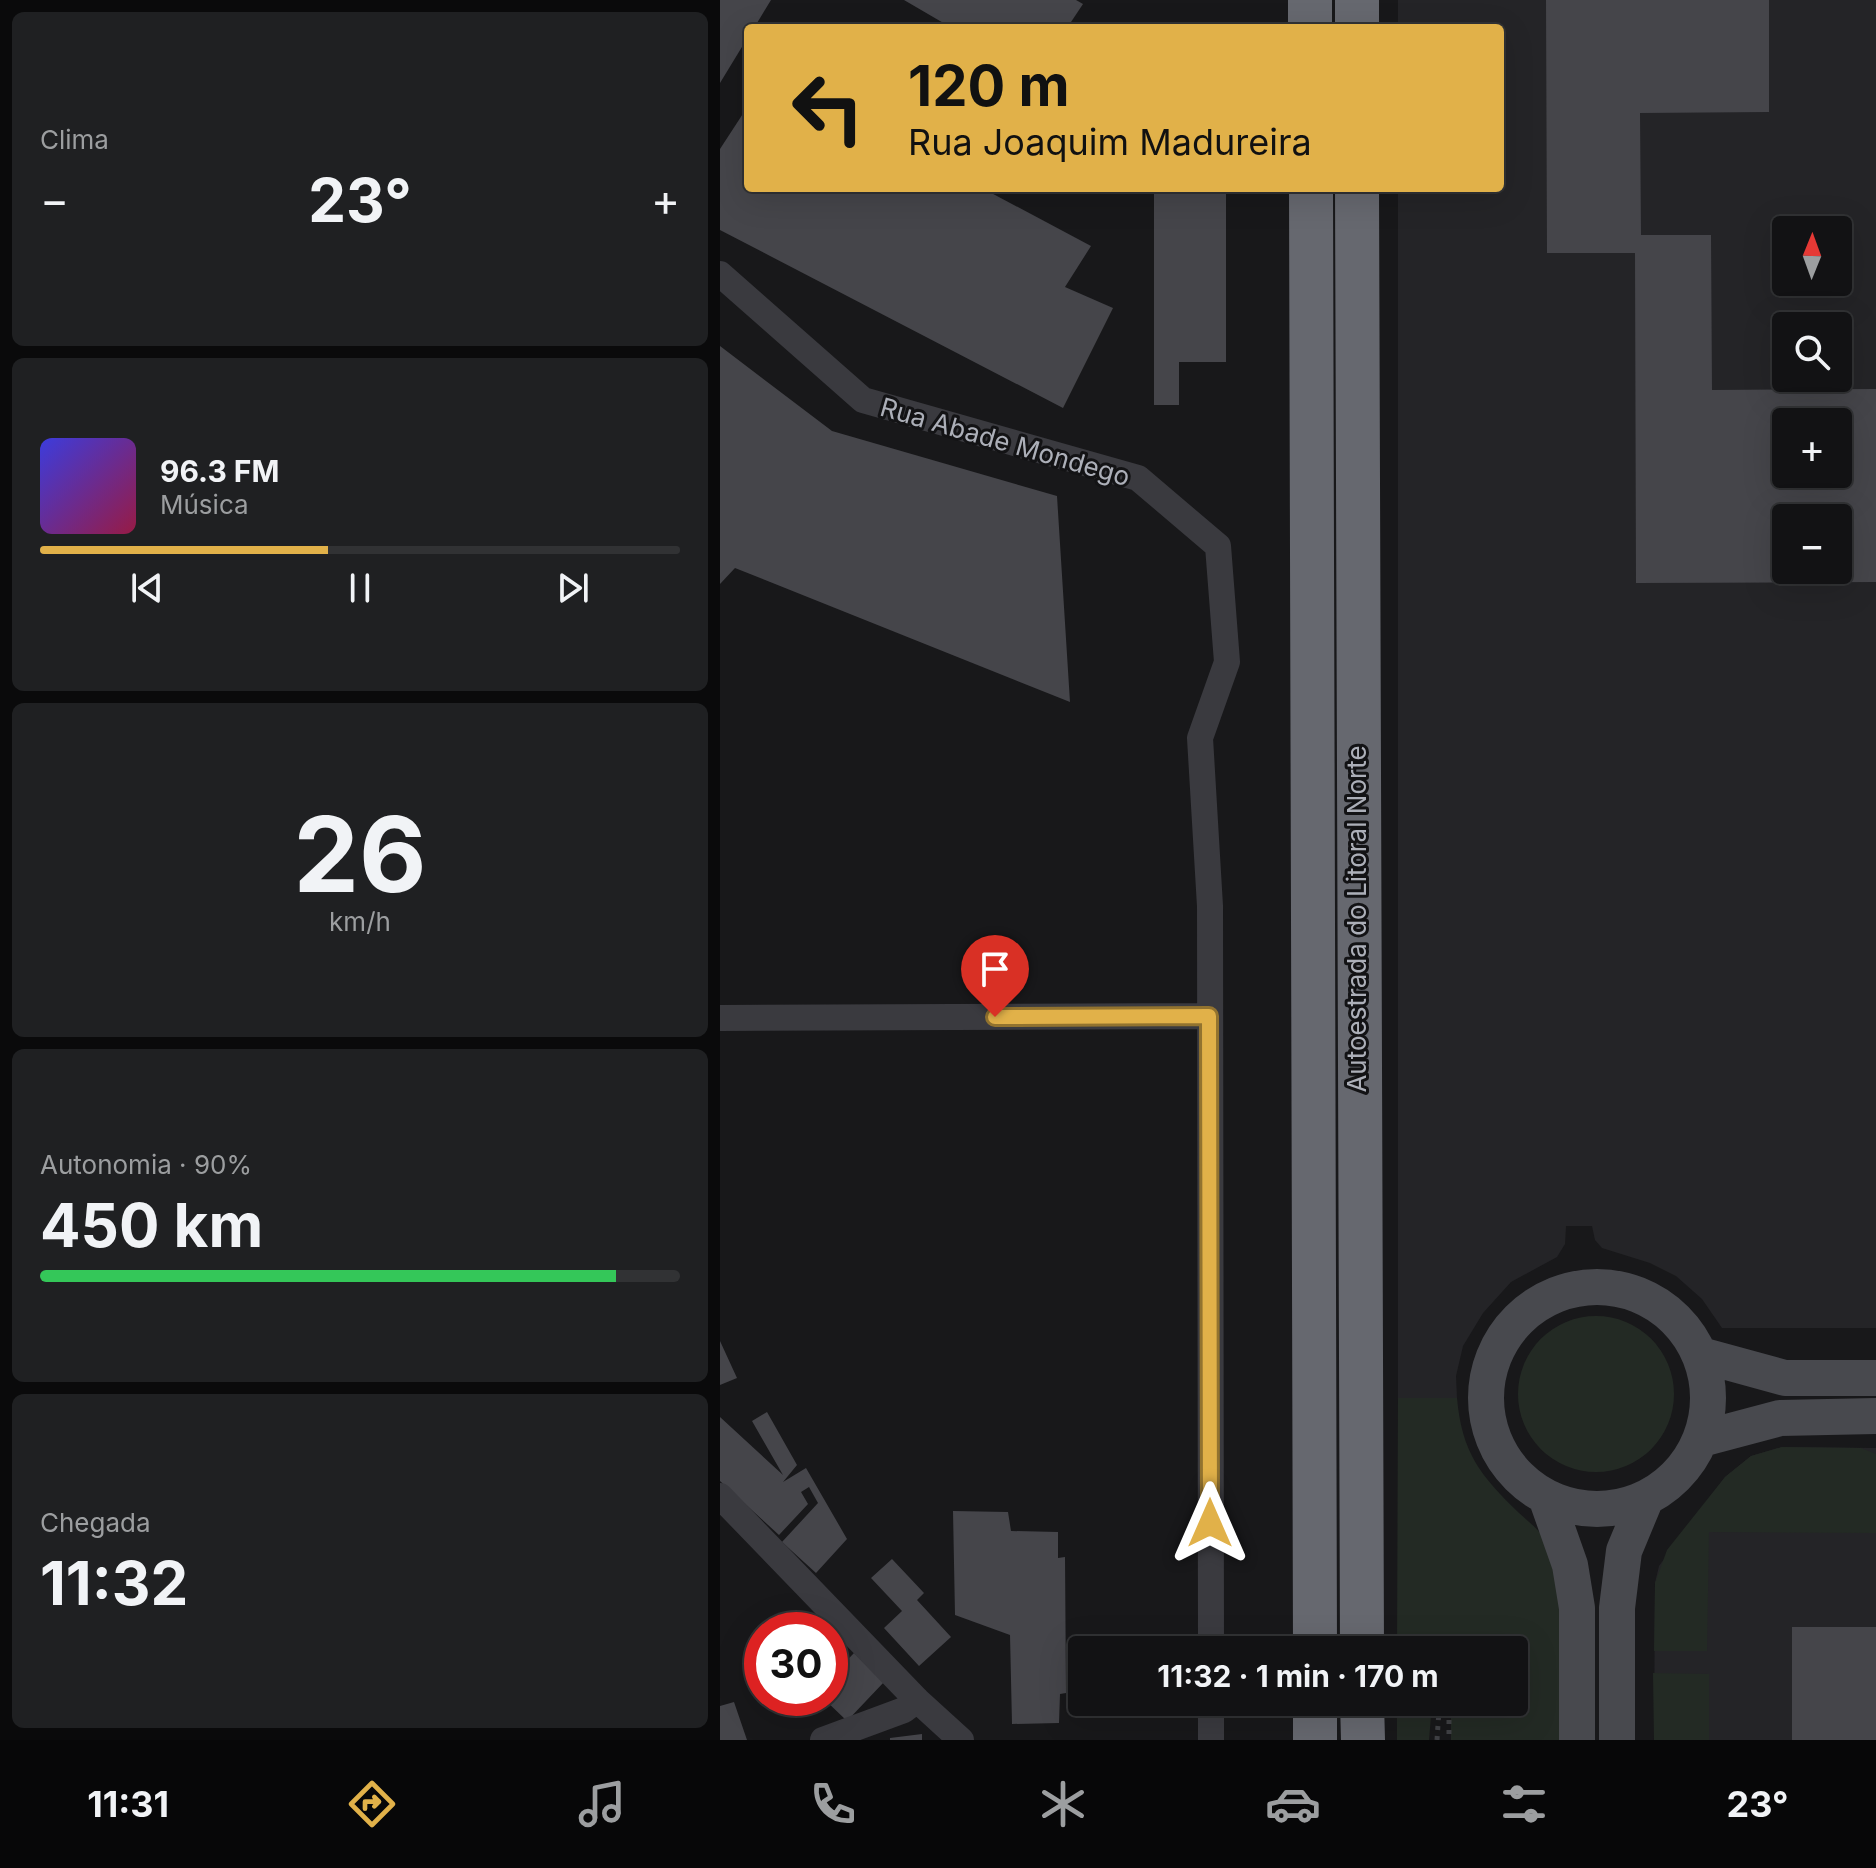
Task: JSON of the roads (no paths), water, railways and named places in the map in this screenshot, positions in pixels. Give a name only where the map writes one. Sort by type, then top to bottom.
[{"type":"highway","points":[[1310,0],[1310,24]]},
{"type":"highway","points":[[1357,0],[1357,24]]},
{"type":"highway","name":"Autoestrada do Litoral Norte","points":[[1311,192],[1315,1636]]},
{"type":"highway","name":"Autoestrada do Litoral Norte","points":[[1357,192],[1356,925],[1362,1636]]},
{"type":"highway","points":[[1315,1716],[1315,1740]]},
{"type":"highway","points":[[1362,1716],[1363,1740]]},
{"type":"main road","points":[[1597,1286],[1629,1291],[1659,1305],[1684,1327],[1701,1355],[1708,1397],[1701,1439],[1679,1474],[1646,1498],[1613,1508],[1578,1508],[1546,1497],[1519,1478],[1506,1460],[1487,1421],[1485,1388],[1493,1356],[1518,1320],[1534,1305],[1564,1291],[1597,1286]]},
{"type":"main road","points":[[1701,1355],[1785,1378],[1876,1378]]},
{"type":"main road","points":[[1701,1439],[1780,1418],[1876,1416]]},
{"type":"main road","points":[[1546,1497],[1570,1565],[1577,1608],[1577,1740]]},
{"type":"main road","points":[[1617,1740],[1617,1608],[1624,1551],[1646,1498]]},
{"type":"street","name":"Rua Abade Mondego","points":[[720,274],[863,400],[1138,478],[1218,546],[1227,662],[1200,738],[1210,906],[1209,1016]]},
{"type":"street","points":[[720,1018],[1209,1016],[1211,1636]]},
{"type":"street","points":[[720,1496],[917,1700],[961,1740]]},
{"type":"street","points":[[823,1740],[904,1710],[917,1700]]},
{"type":"street","points":[[1211,1716],[1211,1740]]}]
